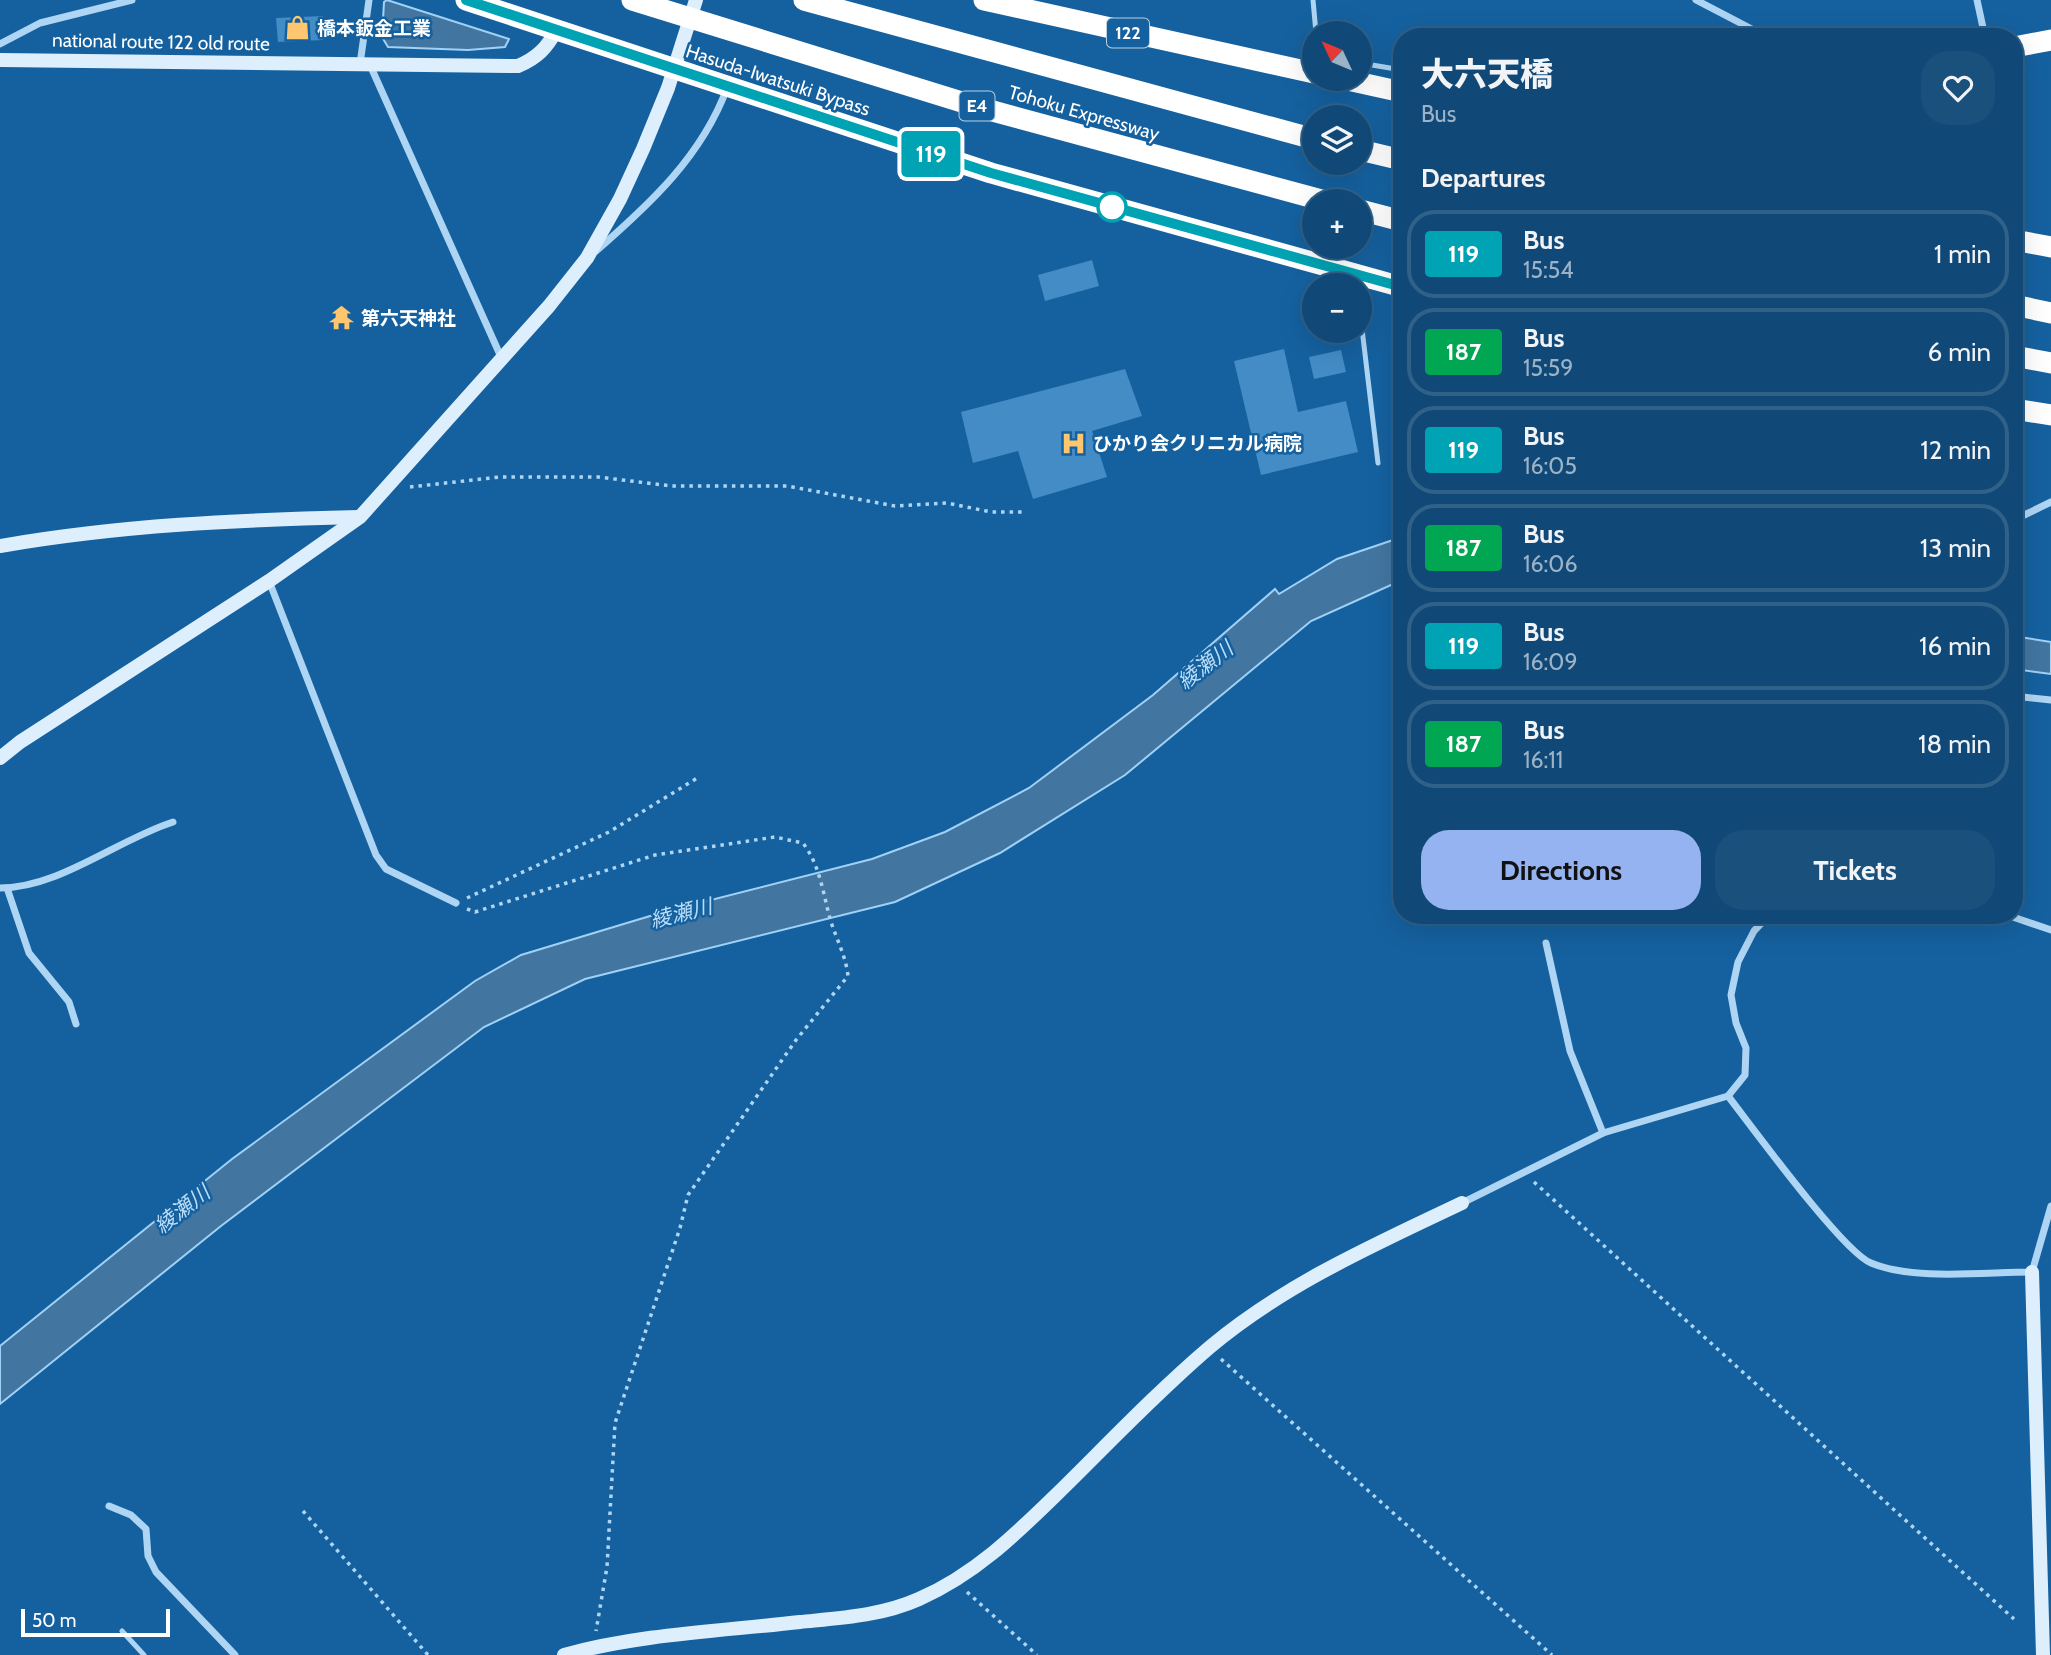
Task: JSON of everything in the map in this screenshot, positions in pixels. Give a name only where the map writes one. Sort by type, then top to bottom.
[{"type":"highway","name":"Hasuda-Iwatsuki Bypass","points":[[466,0],[991,173],[1332,273]]},
{"type":"highway","name":"Tohoku Expressway","points":[[632,0],[978,107],[1302,195]]},
{"type":"highway","name":"Tohoku Expressway","points":[[804,0],[1302,136]]},
{"type":"highway","name":"122","points":[[984,0],[1302,70]]},
{"type":"highway","points":[[2023,45],[2051,40]]},
{"type":"highway","points":[[1372,85],[1393,90]]},
{"type":"highway","points":[[1372,153],[1393,158]]},
{"type":"highway","points":[[1372,213],[1393,219]]},
{"type":"highway","points":[[2023,242],[2051,247]]},
{"type":"highway","name":"Hasuda-Iwatsuki Bypass","points":[[1372,282],[1393,286]]},
{"type":"highway","points":[[2023,307],[2051,313]]},
{"type":"highway","points":[[2023,358],[2051,363]]},
{"type":"highway","points":[[2023,410],[2051,415]]},
{"type":"street","points":[[0,44],[40,23],[132,0]]},
{"type":"street","points":[[369,0],[365,64],[500,357]]},
{"type":"street","points":[[587,258],[620,199],[668,88],[696,0]]},
{"type":"street","points":[[1696,0],[1750,28]]},
{"type":"street","points":[[1978,0],[1983,28]]},
{"type":"street","name":"national route 122 old route","points":[[0,60],[518,66],[533,60],[548,46],[557,29]]},
{"type":"street","points":[[0,758],[19,742],[269,581],[360,517],[500,357],[549,306],[587,258],[680,171],[715,121],[727,87]]},
{"type":"street","points":[[2023,516],[2051,502]]},
{"type":"street","points":[[0,546],[146,525],[360,517]]},
{"type":"street","points":[[269,581],[376,855],[386,869],[456,903]]},
{"type":"street","points":[[2023,697],[2051,700]]},
{"type":"street","points":[[76,1024],[69,1002],[29,953],[3,888],[34,885],[150,829],[173,822]]},
{"type":"street","points":[[2023,920],[2051,929]]},
{"type":"street","points":[[564,1655],[593,1647],[868,1615],[917,1600],[956,1581],[1021,1529],[1209,1348],[1253,1313],[1303,1282],[1603,1133],[1728,1096],[1745,1074],[1746,1048],[1735,1023],[1731,995],[1738,962],[1761,924]]},
{"type":"street","points":[[1546,943],[1560,1018],[1570,1051],[1603,1133]]},
{"type":"street","points":[[1728,1096],[1844,1241],[1869,1263],[1911,1272],[2032,1272]]},
{"type":"street","points":[[2043,1655],[2032,1272],[2051,1206]]},
{"type":"street","points":[[109,1506],[131,1514],[146,1529],[148,1556],[156,1572],[235,1655]]},
{"type":"lane","points":[[1313,0],[1315,21]]},
{"type":"lane","points":[[1372,65],[1393,68]]},
{"type":"lane","points":[[1364,343],[1378,463]]},
{"type":"lane","points":[[122,1631],[144,1655]]},
{"type":"path","points":[[383,491],[486,478],[598,477],[672,486],[787,486],[895,506],[947,503],[991,512],[1023,512]]},
{"type":"path","points":[[456,903],[609,832],[699,778]]},
{"type":"path","points":[[456,903],[475,912],[655,855],[775,837],[803,844],[815,859],[848,976],[796,1040],[688,1195],[680,1228],[615,1423],[607,1567],[593,1647]]},
{"type":"path","points":[[1522,1171],[2014,1619]]},
{"type":"path","points":[[1209,1348],[1552,1655]]},
{"type":"path","points":[[303,1511],[428,1655]]},
{"type":"path","points":[[956,1581],[1037,1655]]},
{"type":"water","points":[[387,0],[509,39],[505,47],[468,50],[388,47],[382,37],[384,2]]},
{"type":"water","name":"綾瀬川","points":[[1393,540],[1393,584],[1311,621],[1125,775],[1000,853],[895,902],[585,979],[484,1027],[221,1226],[0,1404],[0,1346],[232,1159],[475,981],[521,955],[660,913],[872,859],[945,832],[1029,788],[1153,695],[1275,589],[1279,594],[1337,559]]},
{"type":"water","points":[[2023,637],[2051,642],[2051,674],[2023,670]]},
{"type":"building","points":[[323,16],[323,40],[278,42],[276,18]]},
{"type":"building","points":[[1092,260],[1099,286],[1045,301],[1038,275]]},
{"type":"building","points":[[1284,349],[1298,412],[1346,401],[1358,452],[1261,475],[1234,361]]},
{"type":"building","points":[[1341,350],[1346,372],[1314,379],[1309,357]]},
{"type":"building","points":[[1125,369],[1142,416],[1092,431],[1107,477],[1033,499],[1018,451],[973,463],[961,412]]},
{"type":"bus line","name":"119","points":[[466,0],[991,173],[1393,285]]},
{"type":"place","name":"橋本鈑金工業","points":[[297,28]]},
{"type":"place","name":"第六天神社","points":[[341,318]]},
{"type":"place","name":"ひかり会クリニカル病院","points":[[1073,443]]}]
